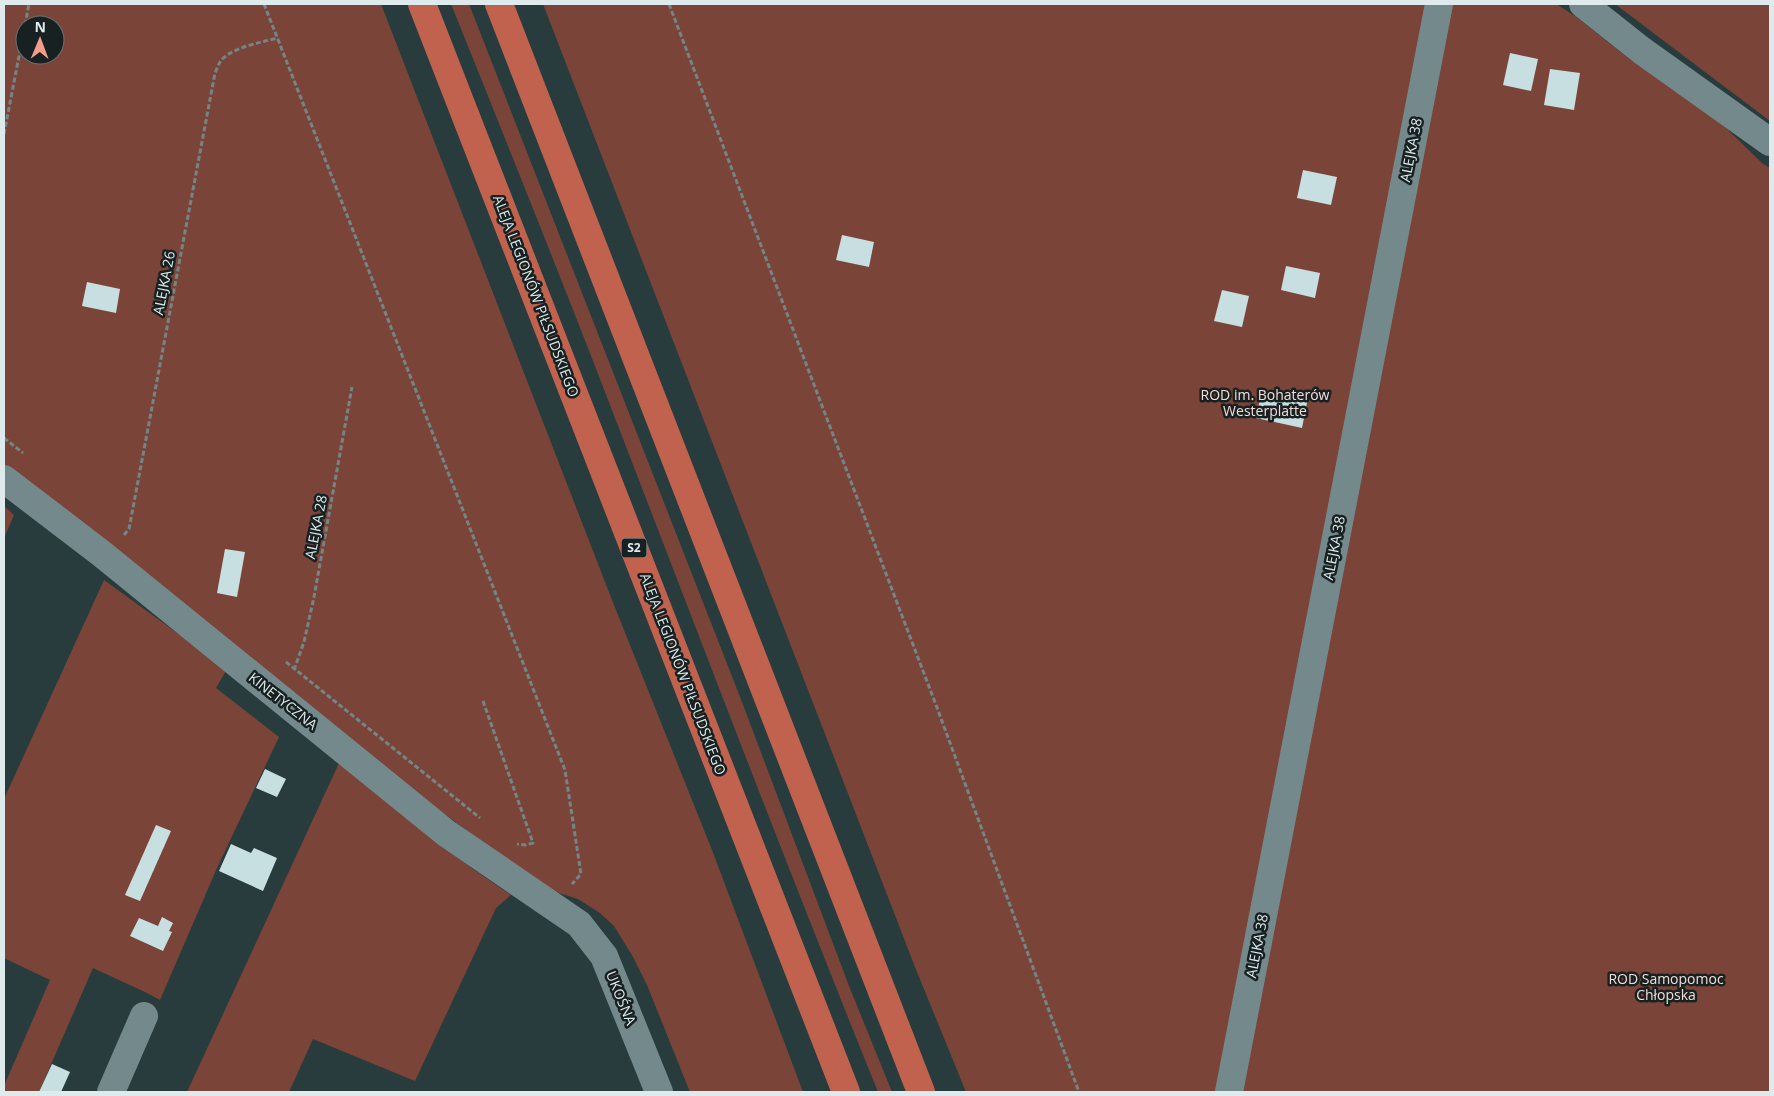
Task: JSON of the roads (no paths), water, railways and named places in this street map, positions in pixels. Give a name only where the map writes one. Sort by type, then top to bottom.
[{"type":"highway","name":"ALEJA LEGIONÓW PIŁSUDSKIEGO","points":[[422,4],[846,1092]]},
{"type":"highway","points":[[499,4],[922,1092]]},
{"type":"street","name":"ALEJKA 38","points":[[1229,1092],[1439,4]]},
{"type":"street","points":[[1583,4],[1635,45],[1770,142]]},
{"type":"street","name":"KINETYCZNA","points":[[4,479],[102,554],[446,833],[561,910]]},
{"type":"street","name":"UKOŚNA","points":[[561,910],[579,924],[604,956],[658,1092]]},
{"type":"street","points":[[111,1092],[144,1016]]},
{"type":"park label","name":"ROD im. Bohaterów Westerplatte","points":[[1265,404]]},
{"type":"park label","name":"ROD Samopomoc Chłopska","points":[[1666,988]]}]
